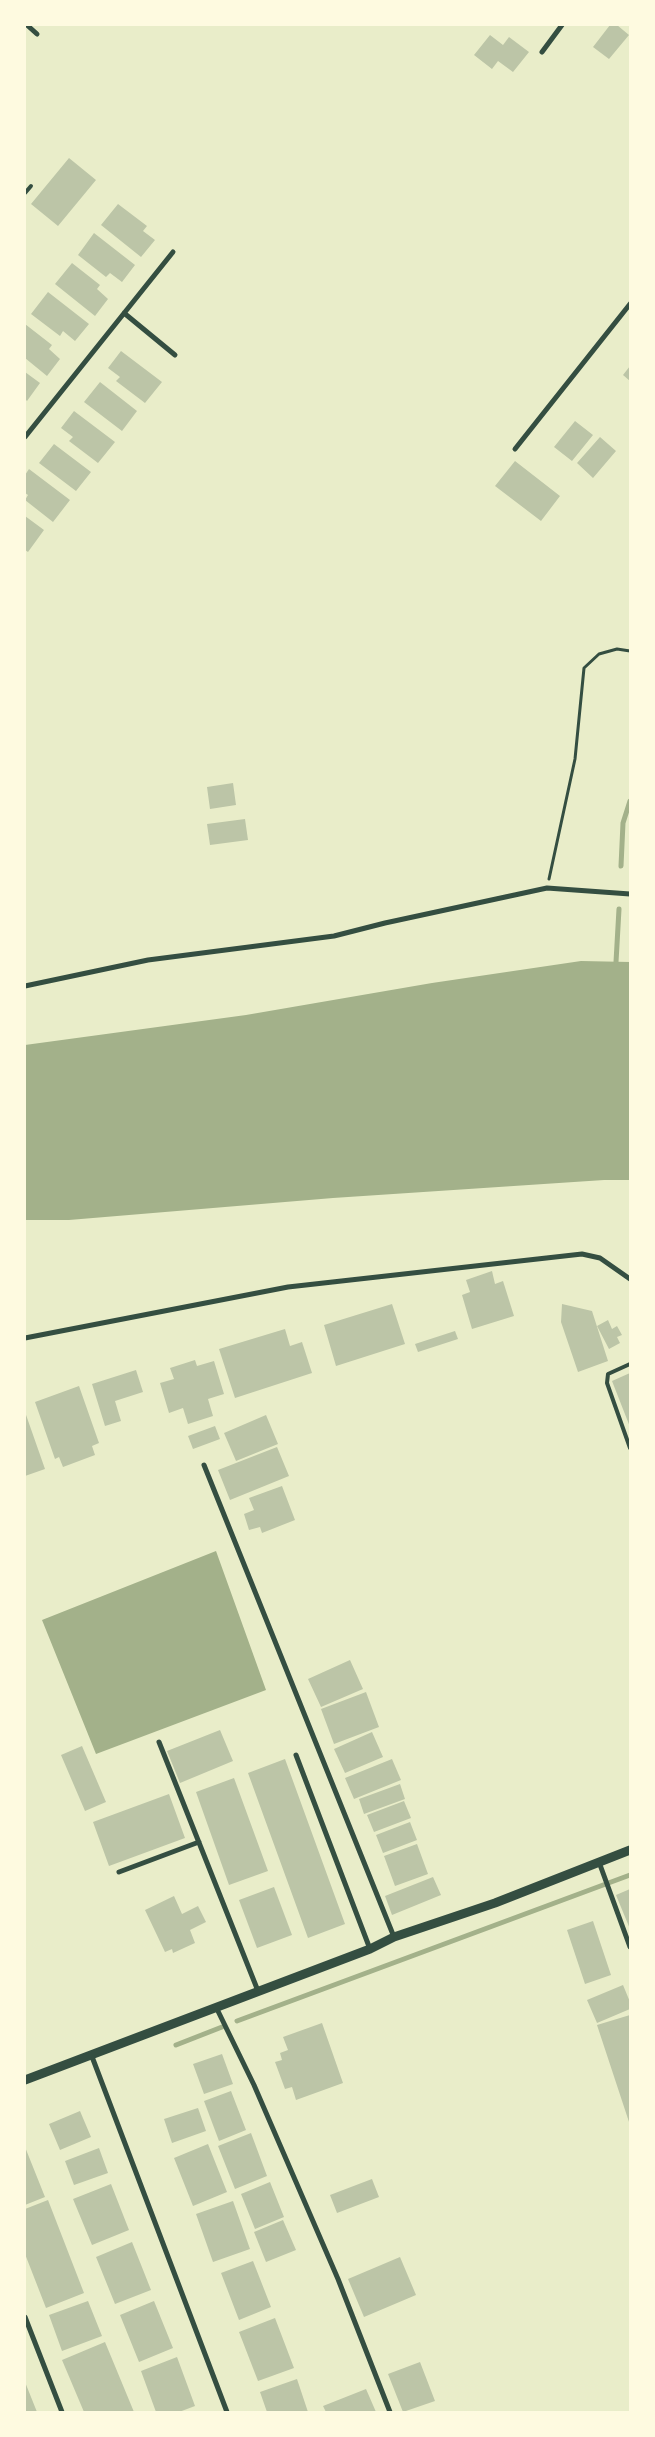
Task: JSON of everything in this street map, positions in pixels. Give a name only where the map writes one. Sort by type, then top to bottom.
[{"type":"street","points":[[27,25],[37,34]]},
{"type":"street","points":[[542,52],[562,25]]},
{"type":"street","points":[[25,437],[173,252]]},
{"type":"street","points":[[515,449],[630,304]]},
{"type":"street","points":[[124,313],[175,355]]},
{"type":"street","points":[[25,986],[148,960],[334,936],[547,888],[630,894]]},
{"type":"street","points":[[25,1338],[288,1287],[582,1254],[600,1258],[630,1279]]},
{"type":"street","points":[[204,1465],[394,1937]]},
{"type":"street","points":[[159,1742],[258,1991]]},
{"type":"street","points":[[296,1755],[370,1949]]},
{"type":"street","points":[[119,1872],[199,1842]]},
{"type":"street","points":[[25,2080],[370,1949],[394,1937],[494,1903],[630,1850]]},
{"type":"street","points":[[599,1862],[605,1874],[630,1947]]},
{"type":"street","points":[[216,2007],[254,2085],[338,2279],[390,2412]]},
{"type":"street","points":[[91,2054],[227,2412]]},
{"type":"street","points":[[25,2317],[62,2412]]},
{"type":"lane","points":[[25,193],[31,186]]},
{"type":"lane","points":[[630,1364],[608,1374],[607,1383],[630,1448]]},
{"type":"path","points":[[547,888],[574,759],[584,668],[599,654],[617,649],[630,651]]},
{"type":"shaded area","points":[[581,961],[630,962],[630,1180],[604,1180],[333,1198],[69,1220],[25,1220],[25,1045],[246,1015],[432,983]]},
{"type":"shaded area","points":[[216,1551],[266,1690],[96,1754],[42,1620]]},
{"type":"building","points":[[610,25],[617,25],[629,35],[609,59],[593,47]]},
{"type":"building","points":[[490,35],[503,45],[509,37],[529,52],[513,72],[498,61],[492,69],[474,55]]},
{"type":"building","points":[[69,158],[96,180],[58,226],[31,204]]},
{"type":"building","points":[[118,204],[147,226],[143,231],[155,240],[141,257],[101,225]]},
{"type":"building","points":[[94,233],[135,265],[122,282],[110,273],[106,277],[78,255]]},
{"type":"building","points":[[72,263],[100,285],[97,289],[108,299],[95,316],[55,284]]},
{"type":"building","points":[[48,292],[89,324],[75,341],[63,331],[60,336],[31,314]]},
{"type":"building","points":[[25,324],[52,345],[49,349],[60,359],[47,376],[25,358]]},
{"type":"building","points":[[121,351],[162,382],[145,403],[116,381],[120,377],[108,368]]},
{"type":"building","points":[[630,366],[630,381],[623,375]]},
{"type":"building","points":[[25,372],[40,383],[27,401],[25,399]]},
{"type":"building","points":[[100,382],[137,411],[122,431],[84,402]]},
{"type":"building","points":[[74,411],[115,442],[98,463],[69,441],[73,437],[61,428]]},
{"type":"building","points":[[575,421],[593,435],[572,461],[554,447]]},
{"type":"building","points":[[600,437],[616,451],[593,478],[577,463]]},
{"type":"building","points":[[54,444],[91,472],[76,491],[39,463]]},
{"type":"building","points":[[515,461],[560,496],[541,521],[495,486]]},
{"type":"building","points":[[29,469],[70,500],[53,522],[25,500],[28,495],[25,493],[25,475]]},
{"type":"building","points":[[25,516],[44,530],[28,552],[25,550]]},
{"type":"building","points":[[233,783],[236,805],[210,809],[207,787]]},
{"type":"building","points":[[245,819],[248,840],[210,845],[207,824]]},
{"type":"building","points":[[492,1271],[495,1284],[503,1281],[514,1316],[472,1329],[462,1295],[470,1292],[466,1280]]},
{"type":"building","points":[[392,1304],[405,1344],[336,1366],[324,1325]]},
{"type":"building","points":[[562,1304],[592,1311],[608,1361],[578,1372],[561,1322]]},
{"type":"building","points":[[608,1320],[612,1329],[617,1326],[622,1335],[617,1337],[620,1343],[609,1349],[597,1326]]},
{"type":"building","points":[[285,1329],[290,1346],[302,1342],[312,1373],[235,1398],[219,1349]]},
{"type":"building","points":[[455,1331],[458,1339],[418,1352],[415,1344]]},
{"type":"building","points":[[195,1360],[197,1366],[214,1361],[224,1394],[208,1399],[213,1416],[188,1424],[183,1408],[169,1413],[160,1383],[174,1379],[170,1368]]},
{"type":"building","points":[[136,1370],[143,1392],[115,1401],[121,1421],[105,1426],[92,1384]]},
{"type":"building","points":[[630,1373],[630,1427],[612,1381]]},
{"type":"building","points":[[79,1386],[99,1443],[92,1446],[95,1455],[63,1467],[59,1457],[55,1459],[35,1402]]},
{"type":"building","points":[[25,1412],[45,1469],[25,1476]]},
{"type":"building","points":[[266,1415],[278,1444],[236,1461],[224,1433]]},
{"type":"building","points":[[215,1426],[220,1439],[193,1449],[188,1436]]},
{"type":"building","points":[[277,1447],[289,1476],[230,1500],[218,1470]]},
{"type":"building","points":[[282,1486],[295,1520],[262,1533],[260,1527],[249,1530],[244,1514],[254,1510],[249,1498]]},
{"type":"building","points":[[350,1660],[363,1689],[321,1707],[308,1679]]},
{"type":"building","points":[[366,1692],[379,1727],[334,1744],[321,1709]]},
{"type":"building","points":[[220,1730],[233,1761],[180,1783],[167,1751]]},
{"type":"building","points":[[372,1732],[383,1757],[345,1773],[334,1749]]},
{"type":"building","points":[[82,1746],[106,1802],[85,1811],[61,1755]]},
{"type":"building","points":[[285,1759],[345,1924],[308,1938],[248,1773]]},
{"type":"building","points":[[392,1759],[401,1780],[354,1799],[345,1778]]},
{"type":"building","points":[[234,1778],[268,1871],[229,1885],[196,1792]]},
{"type":"building","points":[[400,1784],[405,1799],[364,1814],[359,1799]]},
{"type":"building","points":[[169,1794],[185,1838],[109,1866],[93,1822]]},
{"type":"building","points":[[404,1801],[411,1818],[374,1832],[367,1815]]},
{"type":"building","points":[[410,1822],[417,1840],[383,1853],[376,1835]]},
{"type":"building","points":[[417,1844],[428,1874],[395,1886],[384,1856]]},
{"type":"building","points":[[433,1877],[441,1895],[392,1915],[385,1896]]},
{"type":"building","points":[[274,1887],[292,1935],[257,1948],[239,1900]]},
{"type":"building","points":[[630,1889],[630,1929],[616,1895]]},
{"type":"building","points":[[174,1896],[182,1914],[198,1906],[206,1922],[190,1930],[195,1943],[173,1953],[172,1949],[165,1952],[145,1910]]},
{"type":"building","points":[[593,1921],[611,1975],[585,1984],[567,1930]]},
{"type":"building","points":[[623,1985],[630,2002],[630,2009],[597,2023],[587,2000]]},
{"type":"building","points":[[630,2015],[630,2125],[597,2025]]},
{"type":"building","points":[[322,2023],[343,2083],[296,2100],[292,2087],[285,2089],[275,2062],[282,2060],[280,2053],[288,2050],[283,2037]]},
{"type":"building","points":[[222,2054],[233,2084],[204,2094],[193,2064]]},
{"type":"building","points":[[231,2091],[246,2130],[219,2141],[204,2101]]},
{"type":"building","points":[[198,2108],[206,2131],[172,2143],[164,2119]]},
{"type":"building","points":[[80,2111],[91,2137],[60,2150],[49,2124]]},
{"type":"building","points":[[251,2133],[267,2176],[235,2189],[218,2146]]},
{"type":"building","points":[[208,2144],[227,2192],[193,2206],[174,2158]]},
{"type":"building","points":[[25,2147],[45,2197],[25,2205]]},
{"type":"building","points":[[99,2148],[108,2173],[74,2185],[65,2161]]},
{"type":"building","points":[[372,2179],[379,2197],[337,2213],[330,2195]]},
{"type":"building","points":[[270,2182],[284,2217],[255,2229],[241,2194]]},
{"type":"building","points":[[111,2184],[129,2230],[92,2245],[73,2199]]},
{"type":"building","points":[[48,2200],[84,2293],[46,2308],[25,2254],[25,2209]]},
{"type":"building","points":[[233,2201],[250,2249],[213,2262],[196,2214]]},
{"type":"building","points":[[283,2220],[296,2250],[266,2262],[254,2232]]},
{"type":"building","points":[[132,2242],[151,2290],[115,2304],[96,2257]]},
{"type":"building","points":[[400,2257],[416,2295],[364,2317],[348,2279]]},
{"type":"building","points":[[253,2261],[271,2307],[239,2320],[221,2273]]},
{"type":"building","points":[[88,2301],[102,2336],[62,2351],[49,2315]]},
{"type":"building","points":[[154,2301],[173,2348],[139,2362],[120,2315]]},
{"type":"building","points":[[275,2318],[294,2368],[258,2381],[239,2332]]},
{"type":"building","points":[[105,2342],[134,2412],[84,2412],[62,2360]]},
{"type":"building","points":[[177,2357],[195,2406],[179,2412],[156,2412],[141,2371]]},
{"type":"building","points":[[420,2362],[435,2401],[403,2412],[388,2374]]},
{"type":"building","points":[[297,2379],[308,2412],[267,2412],[260,2392]]},
{"type":"building","points":[[25,2382],[37,2412],[25,2412]]},
{"type":"building","points":[[366,2389],[376,2412],[326,2412],[323,2406]]},
{"type":"waterway","points":[[621,866],[623,823],[630,801]]},
{"type":"waterway","points":[[616,962],[619,909]]},
{"type":"waterway","points":[[237,2021],[630,1875]]},
{"type":"waterway","points":[[176,2045],[222,2027]]}]
